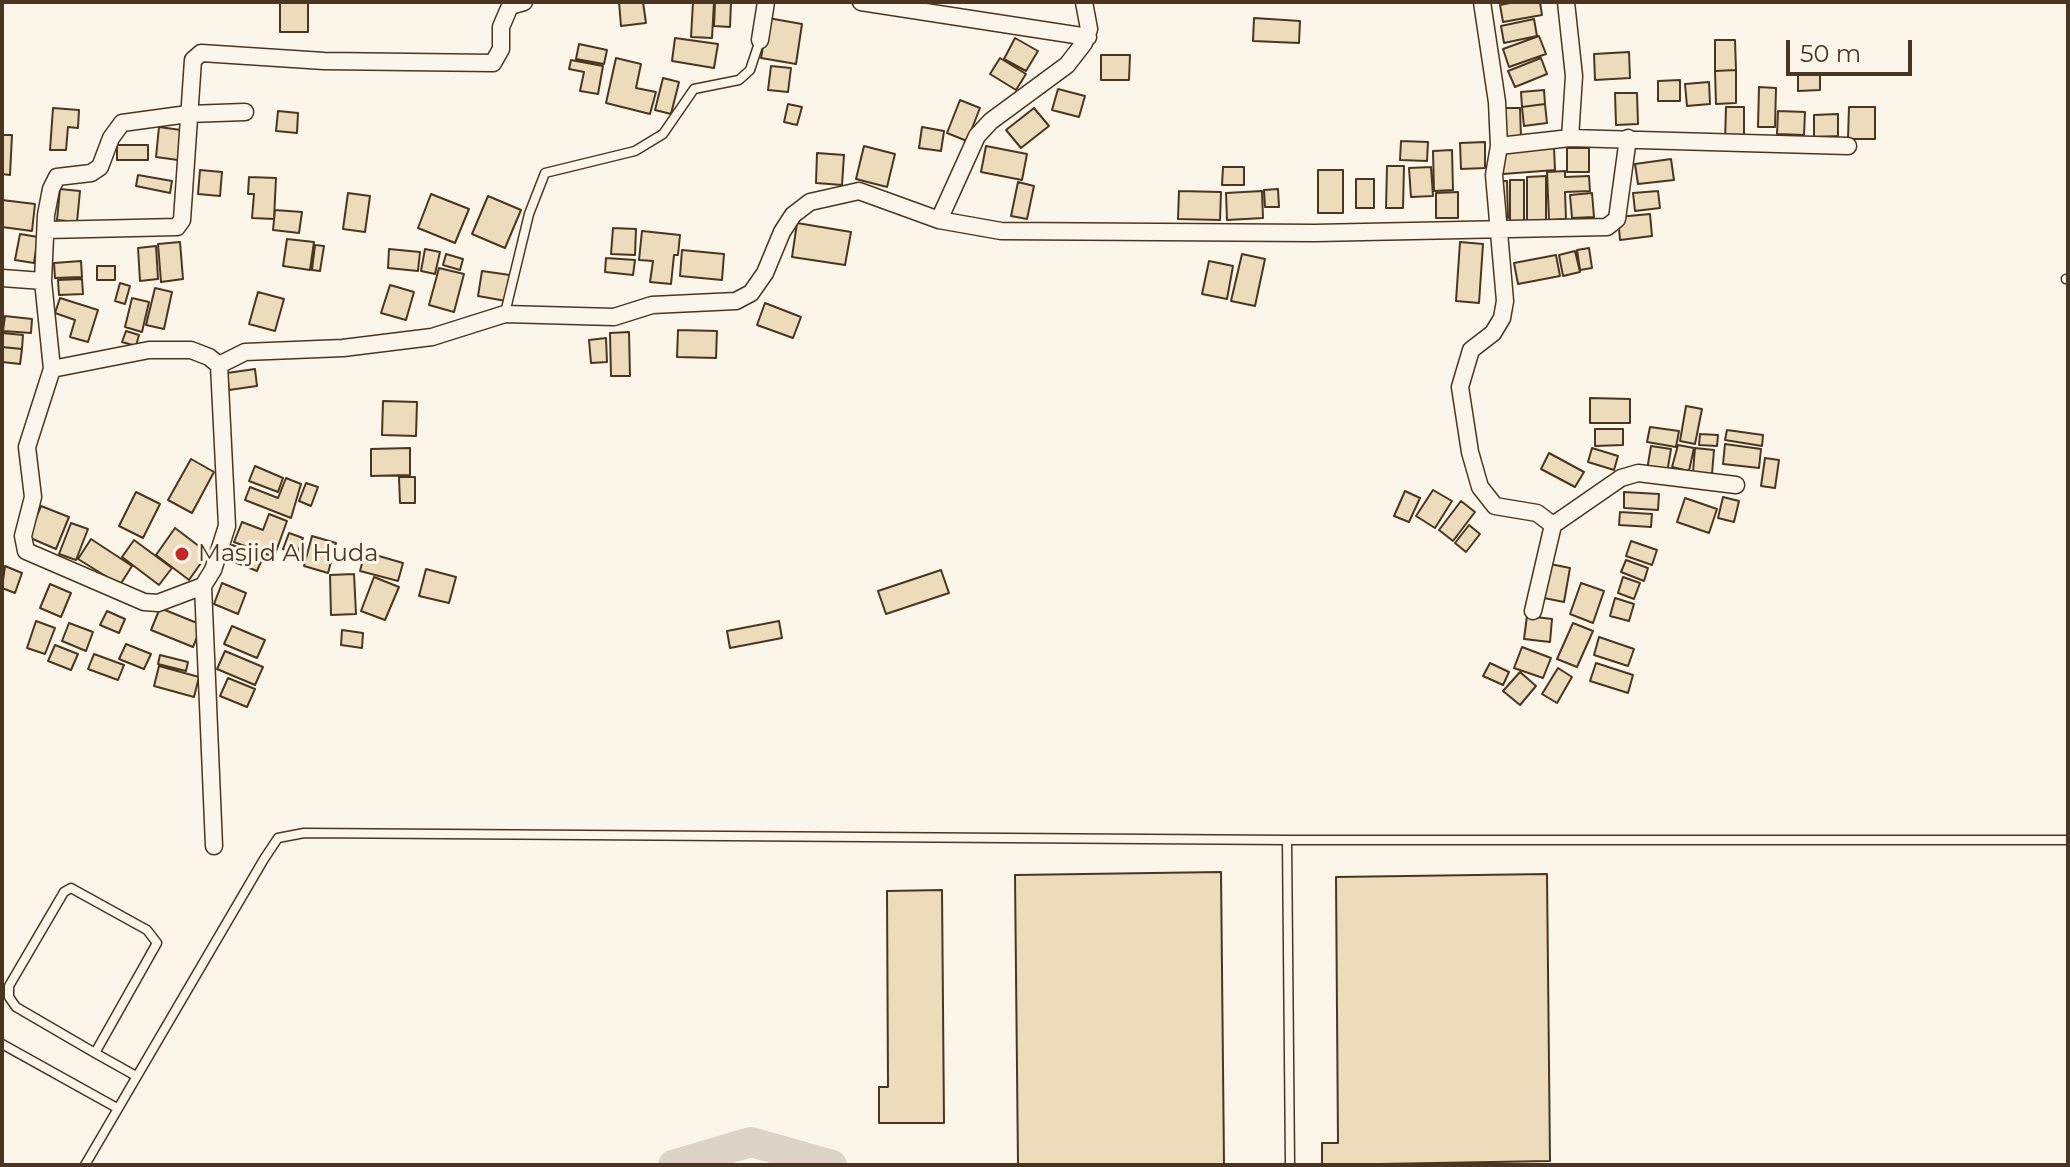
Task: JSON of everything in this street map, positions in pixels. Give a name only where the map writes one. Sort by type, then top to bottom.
[{"type":"street","points":[[46,230],[177,227],[182,220],[193,60],[201,53],[324,61],[493,63],[501,49],[501,27],[510,6],[524,2]]},
{"type":"street","points":[[760,40],[766,2]]},
{"type":"street","points":[[861,2],[1088,37]]},
{"type":"street","points":[[939,220],[977,136],[991,121],[1067,65],[1088,37],[1084,2]]},
{"type":"street","points":[[1482,2],[1497,102],[1499,146],[1494,175],[1496,230],[1505,301],[1502,318],[1493,333],[1471,350],[1463,367],[1460,387],[1470,452],[1480,487],[1495,506],[1537,513],[1553,525]]},
{"type":"street","points":[[1566,2],[1574,76],[1570,138]]},
{"type":"street","points":[[203,586],[158,603],[144,602],[26,551],[23,536],[33,497],[27,447],[52,369],[43,281],[46,230],[51,189],[57,177],[91,173],[100,167],[111,138],[122,123],[188,114],[245,112]]},
{"type":"street","points":[[1499,146],[1570,138],[1848,146]]},
{"type":"street","points":[[219,365],[245,352],[343,348],[432,337],[505,314],[614,317],[652,305],[736,301],[751,293],[758,283],[793,215],[810,202],[859,191],[939,220],[1001,231],[1607,227],[1617,219],[1628,138]]},
{"type":"street","points":[[2,278],[43,281]]},
{"type":"street","points":[[52,369],[149,350],[191,350],[219,365],[227,526],[213,570],[203,586],[214,846]]},
{"type":"street","points":[[1533,611],[1553,525],[1621,478],[1638,473],[1736,485]]},
{"type":"lane","points":[[505,314],[529,214],[545,173],[635,151],[663,134],[694,89],[739,80],[750,70],[760,40]]},
{"type":"lane","points":[[85,1165],[264,859],[278,838],[304,833],[1287,840],[2068,840]]},
{"type":"lane","points":[[1287,840],[1290,1165]]},
{"type":"lane","points":[[95,1053],[157,943],[147,930],[71,888],[64,892],[9,986],[9,997],[16,1007],[95,1053],[136,1076]]},
{"type":"lane","points":[[2,1044],[117,1108]]},
{"type":"building","points":[[280,2],[308,2],[308,32],[280,32]]},
{"type":"building","points":[[619,2],[643,2],[646,23],[621,26]]},
{"type":"building","points":[[693,2],[714,2],[712,38],[691,37]]},
{"type":"building","points":[[715,2],[731,2],[730,27],[714,26]]},
{"type":"building","points":[[1540,2],[1542,15],[1503,22],[1500,5]]},
{"type":"building","points":[[768,18],[802,24],[796,64],[761,58]]},
{"type":"building","points":[[1254,18],[1300,21],[1299,43],[1253,41]]},
{"type":"building","points":[[1534,19],[1537,36],[1504,43],[1501,26]]},
{"type":"building","points":[[1539,36],[1546,54],[1509,67],[1503,49]]},
{"type":"building","points":[[675,38],[718,44],[714,68],[672,61]]},
{"type":"building","points":[[1015,38],[1038,51],[1026,71],[1004,59]]},
{"type":"building","points":[[1715,40],[1735,40],[1736,70],[1715,71]]},
{"type":"building","points":[[579,44],[607,50],[604,64],[576,59]]},
{"type":"building","points":[[1629,52],[1630,78],[1595,80],[1594,54]]},
{"type":"building","points":[[1101,55],[1130,55],[1129,80],[1101,80]]},
{"type":"building","points":[[616,58],[641,64],[636,88],[656,92],[650,114],[606,103]]},
{"type":"building","points":[[1000,58],[1026,74],[1016,90],[990,74]]},
{"type":"building","points":[[1541,58],[1547,74],[1515,87],[1508,71]]},
{"type":"building","points":[[571,60],[603,66],[598,94],[580,91],[584,72],[569,69]]},
{"type":"building","points":[[771,66],[791,68],[788,92],[768,90]]},
{"type":"building","points":[[1736,70],[1736,103],[1716,104],[1715,71]]},
{"type":"building","points":[[1798,74],[1820,74],[1820,90],[1798,91]]},
{"type":"building","points":[[663,78],[679,82],[671,114],[655,110]]},
{"type":"building","points":[[1680,80],[1680,101],[1658,101],[1658,81]]},
{"type":"building","points":[[1709,82],[1710,104],[1687,106],[1685,84]]},
{"type":"building","points":[[1759,87],[1776,88],[1775,127],[1758,127]]},
{"type":"building","points":[[1058,89],[1085,96],[1079,117],[1052,110]]},
{"type":"building","points":[[1544,90],[1545,104],[1522,107],[1521,92]]},
{"type":"building","points":[[1615,93],[1637,93],[1638,124],[1616,125]]},
{"type":"building","points":[[960,100],[980,108],[967,141],[947,133]]},
{"type":"building","points":[[788,104],[802,107],[797,125],[784,122]]},
{"type":"building","points":[[1545,104],[1547,123],[1524,126],[1522,107]]},
{"type":"building","points":[[1726,107],[1744,107],[1744,142],[1725,142]]},
{"type":"building","points":[[1849,107],[1875,107],[1875,139],[1848,139]]},
{"type":"building","points":[[53,108],[79,110],[78,128],[68,127],[66,150],[50,150]]},
{"type":"building","points":[[1034,108],[1049,126],[1021,148],[1006,130]]},
{"type":"building","points":[[1502,108],[1520,108],[1521,138],[1503,139]]},
{"type":"building","points":[[278,111],[298,113],[297,133],[276,131]]},
{"type":"building","points":[[1778,111],[1805,112],[1804,135],[1777,134]]},
{"type":"building","points":[[1838,114],[1838,136],[1814,137],[1814,115]]},
{"type":"building","points":[[159,127],[181,130],[178,160],[156,157]]},
{"type":"building","points":[[922,127],[944,131],[941,151],[919,148]]},
{"type":"building","points":[[2,135],[12,135],[10,175],[2,174]]},
{"type":"building","points":[[1401,141],[1428,142],[1427,161],[1400,160]]},
{"type":"building","points":[[1485,142],[1485,168],[1461,169],[1460,143]]},
{"type":"building","points":[[117,145],[148,145],[148,160],[117,160]]},
{"type":"building","points":[[864,146],[895,154],[887,187],[856,179]]},
{"type":"building","points":[[986,146],[1027,154],[1022,180],[981,172]]},
{"type":"building","points":[[1554,147],[1555,170],[1503,174],[1502,150]]},
{"type":"building","points":[[1567,148],[1589,148],[1589,172],[1567,172]]},
{"type":"building","points":[[1452,150],[1453,190],[1434,191],[1433,151]]},
{"type":"building","points":[[817,153],[844,155],[842,185],[816,183]]},
{"type":"building","points":[[1671,159],[1674,180],[1638,184],[1635,164]]},
{"type":"building","points":[[1387,166],[1404,166],[1403,208],[1386,208]]},
{"type":"building","points":[[1223,167],[1244,167],[1244,185],[1222,185]]},
{"type":"building","points":[[1431,167],[1433,196],[1411,197],[1409,168]]},
{"type":"building","points":[[200,170],[222,172],[220,196],[198,194]]},
{"type":"building","points":[[1318,170],[1343,170],[1343,213],[1318,213]]},
{"type":"building","points":[[1565,171],[1565,177],[1589,176],[1590,191],[1565,192],[1566,219],[1549,220],[1547,172]]},
{"type":"building","points":[[138,175],[172,181],[170,193],[136,186]]},
{"type":"building","points":[[1546,176],[1546,222],[1527,222],[1527,177]]},
{"type":"building","points":[[249,177],[276,178],[274,219],[252,218],[254,194],[248,194]]},
{"type":"building","points":[[1356,179],[1374,179],[1374,208],[1356,208]]},
{"type":"building","points":[[1510,180],[1524,180],[1524,222],[1510,222]]},
{"type":"building","points":[[1498,181],[1507,181],[1508,218],[1498,218]]},
{"type":"building","points":[[1018,182],[1034,186],[1027,219],[1011,216]]},
{"type":"building","points":[[60,189],[80,191],[77,222],[57,220]]},
{"type":"building","points":[[1278,189],[1279,207],[1265,207],[1264,190]]},
{"type":"building","points":[[1179,191],[1221,192],[1220,220],[1178,219]]},
{"type":"building","points":[[1262,191],[1263,218],[1227,220],[1226,193]]},
{"type":"building","points":[[1658,191],[1660,208],[1635,211],[1633,193]]},
{"type":"building","points":[[1458,192],[1458,218],[1436,218],[1436,193]]},
{"type":"building","points":[[348,193],[370,196],[365,232],[343,229]]},
{"type":"building","points":[[1592,193],[1594,217],[1572,218],[1570,195]]},
{"type":"building","points":[[431,194],[469,209],[455,243],[418,228]]},
{"type":"building","points":[[488,196],[521,210],[505,248],[472,234]]},
{"type":"building","points":[[2,200],[35,204],[32,231],[2,227]]},
{"type":"building","points":[[275,210],[302,212],[299,233],[273,230]]},
{"type":"building","points":[[1650,214],[1652,236],[1620,240],[1618,217]]},
{"type":"building","points":[[797,223],[851,232],[845,265],[792,257]]},
{"type":"building","points":[[613,228],[636,229],[635,255],[611,254]]},
{"type":"building","points":[[642,231],[680,235],[671,284],[650,282],[653,261],[639,260]]},
{"type":"building","points":[[20,234],[38,237],[34,263],[15,260]]},
{"type":"building","points":[[287,239],[314,242],[310,270],[283,266]]},
{"type":"building","points":[[180,242],[183,279],[161,282],[158,244]]},
{"type":"building","points":[[1460,242],[1483,244],[1479,303],[1456,301]]},
{"type":"building","points":[[315,245],[324,246],[320,271],[312,270]]},
{"type":"building","points":[[156,246],[158,279],[140,281],[138,248]]},
{"type":"building","points":[[1589,248],[1592,268],[1580,270],[1577,250]]},
{"type":"building","points":[[389,249],[420,252],[418,271],[388,268]]},
{"type":"building","points":[[425,249],[440,252],[435,274],[421,271]]},
{"type":"building","points":[[682,250],[724,254],[722,280],[680,276]]},
{"type":"building","points":[[1575,251],[1580,272],[1563,276],[1559,255]]},
{"type":"building","points":[[446,254],[463,259],[460,270],[443,265]]},
{"type":"building","points":[[1242,254],[1265,259],[1255,306],[1231,301]]},
{"type":"building","points":[[1556,255],[1560,276],[1518,284],[1514,263]]},
{"type":"building","points":[[606,258],[635,260],[633,275],[605,272]]},
{"type":"building","points":[[81,261],[82,277],[55,278],[54,263]]},
{"type":"building","points":[[1209,261],[1233,266],[1227,299],[1202,294]]},
{"type":"building","points":[[97,266],[115,266],[115,280],[97,280]]},
{"type":"building","points":[[439,268],[464,274],[454,312],[429,305]]},
{"type":"building","points":[[482,271],[510,275],[506,301],[478,296]]},
{"type":"building","points":[[82,279],[83,294],[59,295],[58,280]]},
{"type":"building","points":[[120,283],[130,286],[125,304],[115,301]]},
{"type":"building","points":[[390,285],[414,292],[406,320],[381,313]]},
{"type":"building","points":[[155,288],[172,292],[164,329],[146,325]]},
{"type":"building","points":[[258,292],[284,299],[275,331],[249,324]]},
{"type":"building","points":[[60,298],[98,310],[88,342],[70,337],[75,320],[55,313]]},
{"type":"building","points":[[132,298],[149,302],[142,332],[125,327]]},
{"type":"building","points":[[765,303],[801,317],[793,338],[757,325]]},
{"type":"building","points":[[5,316],[32,319],[31,333],[3,331]]},
{"type":"building","points":[[678,330],[717,331],[716,358],[677,357]]},
{"type":"building","points":[[126,331],[139,335],[136,346],[122,342]]},
{"type":"building","points":[[629,332],[630,376],[611,376],[610,333]]},
{"type":"building","points":[[2,333],[23,335],[22,349],[2,347]]},
{"type":"building","points":[[606,338],[607,362],[591,363],[589,340]]},
{"type":"building","points":[[2,347],[22,349],[20,364],[2,362]]},
{"type":"building","points":[[255,369],[257,386],[229,390],[227,373]]},
{"type":"building","points":[[1590,398],[1630,399],[1630,423],[1590,423]]},
{"type":"building","points":[[383,401],[417,402],[416,436],[382,435]]},
{"type":"building","points":[[1686,406],[1702,409],[1695,444],[1680,441]]},
{"type":"building","points":[[1650,427],[1679,431],[1676,447],[1647,442]]},
{"type":"building","points":[[1595,429],[1623,429],[1623,445],[1595,446]]},
{"type":"building","points":[[1727,430],[1763,435],[1762,446],[1725,440]]},
{"type":"building","points":[[1700,434],[1718,435],[1717,446],[1699,445]]},
{"type":"building","points":[[1725,444],[1761,449],[1759,468],[1723,464]]},
{"type":"building","points":[[1678,445],[1694,448],[1689,471],[1672,467]]},
{"type":"building","points":[[1651,446],[1671,449],[1667,473],[1647,470]]},
{"type":"building","points":[[410,448],[410,475],[371,476],[371,449]]},
{"type":"building","points":[[1592,448],[1618,456],[1614,470],[1588,462]]},
{"type":"building","points":[[1695,448],[1714,450],[1712,474],[1693,472]]},
{"type":"building","points":[[1549,453],[1584,472],[1575,487],[1541,469]]},
{"type":"building","points":[[1765,458],[1779,460],[1775,488],[1761,486]]},
{"type":"building","points":[[191,459],[214,472],[192,513],[168,500]]},
{"type":"building","points":[[255,466],[283,478],[278,492],[249,481]]},
{"type":"building","points":[[399,477],[415,477],[415,503],[400,503]]},
{"type":"building","points":[[286,478],[301,484],[291,518],[245,500],[250,487],[278,498]]},
{"type":"building","points":[[306,483],[318,487],[311,506],[299,501]]},
{"type":"building","points":[[1433,490],[1452,501],[1435,528],[1416,516]]},
{"type":"building","points":[[1405,491],[1420,498],[1409,522],[1394,516]]},
{"type":"building","points":[[136,492],[160,504],[143,538],[119,526]]},
{"type":"building","points":[[1624,492],[1659,494],[1658,510],[1624,508]]},
{"type":"building","points":[[1723,497],[1739,501],[1734,522],[1718,518]]},
{"type":"building","points":[[1685,498],[1717,509],[1709,533],[1677,522]]},
{"type":"building","points":[[1461,501],[1475,512],[1453,541],[1439,530]]},
{"type":"building","points":[[41,506],[69,517],[56,549],[28,537]]},
{"type":"building","points":[[1620,512],[1652,514],[1651,527],[1619,525]]},
{"type":"building","points":[[269,514],[287,521],[274,557],[234,542],[242,522],[263,530]]},
{"type":"building","points":[[71,523],[88,529],[76,560],[59,554]]},
{"type":"building","points":[[1469,525],[1480,534],[1466,552],[1455,543]]},
{"type":"building","name":"Masjid Al Huda","points":[[175,528],[208,553],[189,580],[156,555]]},
{"type":"building","points":[[289,533],[303,538],[297,554],[283,549]]},
{"type":"building","points":[[312,536],[336,543],[328,573],[304,566]]},
{"type":"building","points":[[91,539],[132,566],[120,585],[78,559]]},
{"type":"building","points":[[134,540],[172,568],[159,585],[122,557]]},
{"type":"building","points":[[1631,541],[1657,550],[1652,565],[1626,556]]},
{"type":"building","points":[[232,545],[263,557],[257,571],[227,559]]},
{"type":"building","points":[[365,552],[403,563],[398,581],[360,571]]},
{"type":"building","points":[[1626,560],[1648,568],[1644,581],[1621,572]]},
{"type":"building","points":[[1550,564],[1570,568],[1564,602],[1544,598]]},
{"type":"building","points":[[5,566],[22,573],[15,593],[2,588]]},
{"type":"building","points":[[426,569],[456,577],[449,603],[419,596]]},
{"type":"building","points":[[941,570],[949,593],[886,614],[878,591]]},
{"type":"building","points":[[354,574],[356,614],[331,615],[330,575]]},
{"type":"building","points":[[374,577],[399,587],[385,620],[361,611]]},
{"type":"building","points":[[1623,577],[1640,583],[1634,599],[1618,593]]},
{"type":"building","points":[[222,583],[246,593],[238,614],[214,604]]},
{"type":"building","points":[[1581,583],[1604,591],[1593,623],[1570,614]]},
{"type":"building","points":[[50,584],[71,593],[61,617],[40,608]]},
{"type":"building","points":[[1615,598],[1634,604],[1629,621],[1610,616]]},
{"type":"building","points":[[160,608],[202,625],[193,647],[151,630]]},
{"type":"building","points":[[107,611],[125,619],[119,633],[100,625]]},
{"type":"building","points":[[1527,616],[1552,619],[1550,642],[1524,639]]},
{"type":"building","points":[[36,621],[55,628],[45,654],[27,648]]},
{"type":"building","points":[[779,621],[782,638],[730,648],[727,631]]},
{"type":"building","points":[[69,623],[93,632],[86,651],[62,641]]},
{"type":"building","points":[[1573,623],[1593,631],[1577,667],[1557,659]]},
{"type":"building","points":[[232,626],[265,640],[257,658],[224,644]]},
{"type":"building","points":[[342,630],[363,633],[362,648],[341,645]]},
{"type":"building","points":[[1599,637],[1634,649],[1628,666],[1594,655]]},
{"type":"building","points":[[126,644],[151,654],[144,669],[119,659]]},
{"type":"building","points":[[55,645],[78,654],[71,670],[48,661]]},
{"type":"building","points":[[1522,647],[1551,658],[1543,678],[1514,668]]},
{"type":"building","points":[[225,651],[263,667],[255,685],[217,669]]},
{"type":"building","points":[[94,654],[124,665],[118,680],[88,669]]},
{"type":"building","points":[[160,655],[188,662],[186,671],[158,664]]},
{"type":"building","points":[[1490,663],[1509,672],[1503,685],[1483,676]]},
{"type":"building","points":[[1596,663],[1633,675],[1628,693],[1590,681]]},
{"type":"building","points":[[159,666],[199,677],[194,697],[154,686]]},
{"type":"building","points":[[1558,668],[1572,677],[1557,703],[1542,694]]},
{"type":"building","points":[[1520,672],[1536,686],[1520,705],[1503,691]]},
{"type":"building","points":[[228,678],[255,689],[247,707],[220,696]]},
{"type":"building","points":[[1221,872],[1224,1165],[1018,1165],[1015,875]]},
{"type":"building","points":[[1547,874],[1550,1161],[1322,1165],[1322,1143],[1338,1143],[1336,877]]},
{"type":"building","points":[[942,890],[944,1123],[879,1123],[879,1087],[888,1087],[887,891]]},
{"type":"waterway","points":[[673,1165],[751,1142],[832,1165]]},
{"type":"place","name":"Masjid Al Huda","points":[[182,554]]}]
